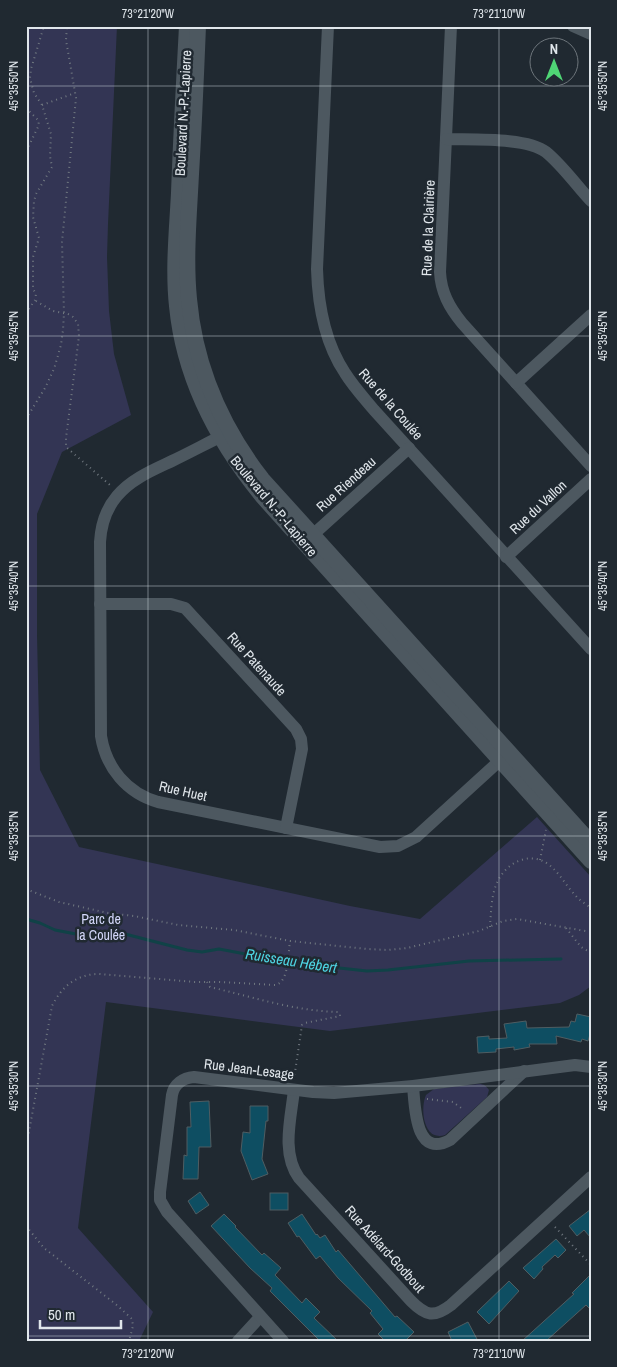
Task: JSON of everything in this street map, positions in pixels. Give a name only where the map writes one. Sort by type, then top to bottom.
[{"type":"street","name":"Boulevard N.-P.-Lapierre","points":[[186,26],[176,239],[177,306],[190,368],[207,414],[262,479],[308,539],[505,757],[591,861]]},
{"type":"street","name":"Boulevard N.-P.-Lapierre","points":[[198,26],[188,249],[188,298],[197,352],[224,434]]},
{"type":"street","name":"Rue de la Coulée","points":[[328,26],[317,270],[320,304],[325,328],[344,373],[365,399],[590,648]]},
{"type":"street","name":"Rue de la Clairière","points":[[451,26],[440,262],[442,289],[453,312],[591,466]]},
{"type":"street","points":[[573,26],[591,34]]},
{"type":"street","points":[[446,139],[514,142],[538,148],[546,152],[591,201]]},
{"type":"street","points":[[516,383],[591,315]]},
{"type":"street","name":"Rue Huet","points":[[224,434],[140,477],[116,497],[104,518],[101,531],[101,736],[104,752],[118,776],[141,795],[151,800],[380,847],[398,846],[416,837],[505,757]]},
{"type":"street","name":"Rue Riendeau","points":[[308,539],[409,448]]},
{"type":"street","name":"Rue du Vallon","points":[[506,557],[591,479]]},
{"type":"street","name":"Rue Patenaude","points":[[100,604],[166,604],[179,605],[185,608],[296,729],[301,739],[302,749],[286,828]]},
{"type":"street","name":"Boulevard N.-P.-Lapierre","points":[[505,757],[591,843]]},
{"type":"street","name":"Rue Jean-Lesage","points":[[283,1341],[167,1212],[162,1203],[160,1192],[172,1095],[178,1083],[186,1078],[194,1077],[294,1086],[334,1094],[413,1086],[574,1065],[591,1068]]},
{"type":"street","points":[[413,1086],[421,1133],[430,1142],[441,1143],[450,1140],[524,1072]]},
{"type":"street","name":"Rue Adélard-Godbout","points":[[294,1086],[289,1154],[294,1170],[299,1178],[411,1301],[427,1313],[439,1313],[451,1305],[591,1177]]},
{"type":"street","points":[[238,1341],[260,1317]]},
{"type":"path","points":[[26,314],[35,300],[36,294],[33,288],[33,257],[39,238],[32,211],[36,194],[52,167],[50,156],[51,134],[42,105],[34,93],[30,78],[30,69],[44,26]]},
{"type":"path","points":[[26,420],[54,369],[61,344],[64,313],[62,242],[76,105],[66,40],[68,26]]},
{"type":"path","points":[[42,105],[75,93]]},
{"type":"path","points":[[26,108],[37,118],[39,124],[26,152]]},
{"type":"path","points":[[35,300],[53,311],[71,315],[76,320],[79,336],[66,447],[114,488]]},
{"type":"path","points":[[540,860],[546,826]]},
{"type":"path","points":[[490,927],[495,888],[500,878],[517,860],[526,858],[540,860],[555,870],[577,897],[591,908]]},
{"type":"path","points":[[26,889],[59,902],[108,913],[178,925],[234,930],[290,941],[388,950],[408,948],[479,932],[503,921],[517,919],[591,932]]},
{"type":"path","points":[[566,928],[581,947],[591,953]]},
{"type":"path","points":[[26,1148],[52,1006],[70,982],[89,974],[99,974],[276,986],[282,982],[285,974],[290,941]]},
{"type":"path","name":"Rue Jean-Lesage","points":[[207,982],[210,987],[283,1005],[313,1011],[338,1012],[340,1014],[340,1016],[302,1025],[294,1086]]},
{"type":"path","points":[[424,1098],[453,1102],[458,1104],[468,1114]]},
{"type":"path","points":[[551,1223],[591,1265]]},
{"type":"path","points":[[26,1226],[44,1248],[132,1319],[133,1326],[128,1341]]},
{"type":"green space","name":"Parc de la Coulée","points":[[26,26],[117,26],[107,257],[109,311],[114,354],[131,415],[62,452],[37,514],[40,770],[79,847],[350,906],[420,919],[537,817],[591,877],[591,986],[579,995],[560,1003],[330,1031],[106,1002],[78,1228],[153,1312],[139,1341],[26,1341]]},
{"type":"green space","points":[[482,1084],[489,1090],[487,1097],[445,1135],[438,1136],[432,1134],[425,1122],[423,1108],[426,1095],[434,1089]]},
{"type":"building","points":[[577,1014],[591,1017],[591,1031],[588,1041],[582,1039],[581,1042],[556,1036],[557,1044],[529,1044],[530,1047],[514,1050],[514,1047],[496,1049],[496,1052],[478,1053],[477,1037],[489,1036],[489,1039],[507,1038],[504,1024],[526,1021],[527,1028],[569,1027],[571,1021],[575,1022]]},
{"type":"building","points":[[209,1101],[211,1147],[199,1147],[198,1179],[183,1179],[184,1155],[187,1156],[187,1127],[191,1127],[190,1102]]},
{"type":"building","points":[[250,1106],[268,1106],[268,1121],[266,1121],[262,1159],[268,1174],[252,1180],[241,1151],[243,1132],[250,1133]]},
{"type":"building","points":[[200,1192],[209,1205],[196,1214],[188,1201]]},
{"type":"building","points":[[270,1193],[288,1193],[288,1210],[270,1210]]},
{"type":"building","points":[[591,1209],[591,1238],[584,1230],[577,1236],[569,1226]]},
{"type":"building","points":[[224,1214],[262,1255],[264,1253],[281,1268],[275,1275],[302,1303],[306,1298],[320,1312],[314,1318],[338,1341],[320,1341],[270,1291],[272,1288],[250,1268],[211,1226]]},
{"type":"building","points":[[302,1214],[316,1235],[320,1238],[325,1235],[336,1252],[338,1250],[395,1317],[397,1316],[414,1332],[405,1341],[385,1341],[378,1334],[383,1329],[370,1313],[372,1311],[338,1278],[320,1256],[316,1259],[299,1236],[297,1237],[288,1223]]},
{"type":"building","points":[[556,1239],[566,1250],[558,1258],[555,1255],[542,1267],[543,1269],[534,1279],[523,1268]]},
{"type":"building","points":[[591,1274],[591,1310],[586,1305],[546,1341],[522,1341],[574,1294],[572,1293]]},
{"type":"building","points":[[509,1281],[519,1291],[489,1324],[477,1312]]},
{"type":"building","points":[[468,1322],[478,1341],[452,1341],[448,1332]]},
{"type":"waterway","name":"Ruisseau Hébert","points":[[26,919],[55,930],[81,935],[106,936],[125,934],[187,950],[202,952],[219,949],[293,963],[367,971],[469,961],[561,959]]}]
